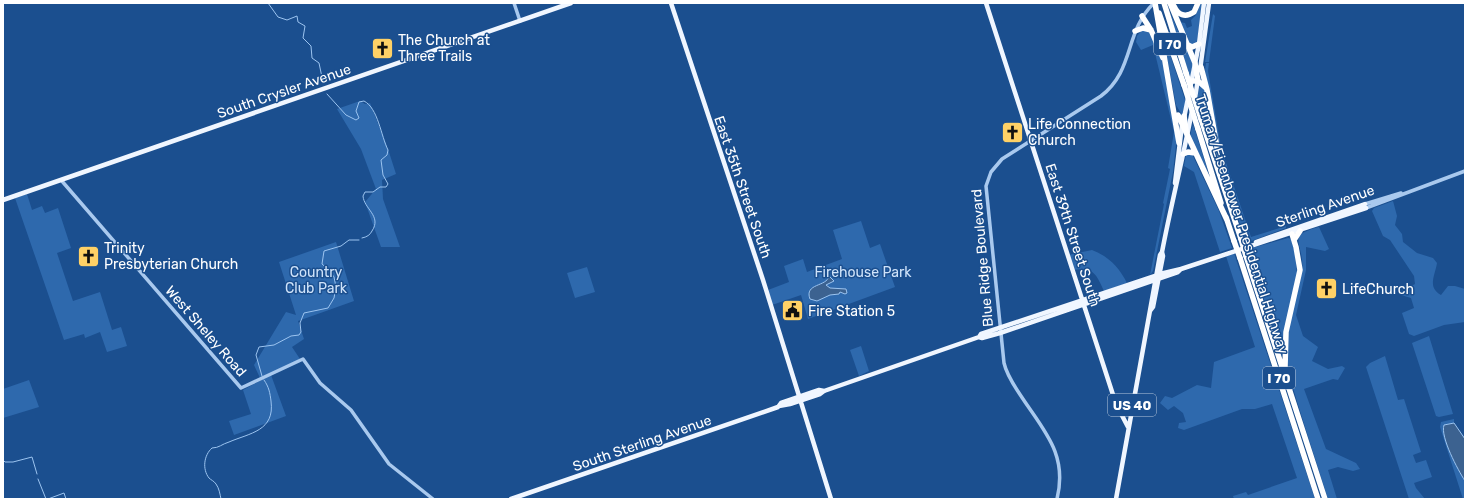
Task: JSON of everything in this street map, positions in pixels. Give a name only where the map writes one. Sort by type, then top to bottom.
[{"type":"highway","points":[[1155,3],[1179,143]]},
{"type":"highway","name":"Truman/Eisenhower Presidential Highway","points":[[1155,3],[1184,84],[1318,499]]},
{"type":"highway","name":"Truman/Eisenhower Presidential Highway","points":[[1164,3],[1325,499]]},
{"type":"highway","points":[[1171,3],[1178,12],[1185,16],[1194,12],[1198,3]]},
{"type":"highway","points":[[1171,3],[1186,44],[1195,63],[1198,81],[1208,90]]},
{"type":"highway","points":[[1142,16],[1151,30],[1167,69]]},
{"type":"highway","points":[[1134,32],[1143,28],[1151,30]]},
{"type":"highway","points":[[1186,44],[1192,47],[1199,44]]},
{"type":"highway","points":[[1201,67],[1208,90],[1223,184]]},
{"type":"highway","points":[[1192,81],[1198,81]]},
{"type":"highway","points":[[1174,108],[1227,220]]},
{"type":"highway","points":[[1177,114],[1184,116],[1191,114]]},
{"type":"highway","points":[[1184,116],[1187,136]]},
{"type":"highway","points":[[1183,154],[1188,152],[1195,153]]},
{"type":"highway","points":[[1294,240],[1300,231]]},
{"type":"highway","points":[[1285,376],[1285,336],[1300,270],[1292,234]]},
{"type":"main road","name":"South Crysler Avenue","points":[[3,200],[571,3]]},
{"type":"main road","name":"East 35th Street South","points":[[671,3],[763,280],[831,499]]},
{"type":"main road","name":"East 39th Street South","points":[[986,3],[1083,303],[1120,412],[1128,427]]},
{"type":"main road","name":"US 40","points":[[1116,499],[1153,289],[1162,262],[1162,252],[1175,187],[1179,143],[1199,44],[1204,3]]},
{"type":"main road","name":"US 40","points":[[1175,187],[1179,176],[1201,67],[1209,3]]},
{"type":"main road","name":"Sterling Avenue","points":[[1184,268],[1253,244],[1292,234],[1365,206]]},
{"type":"main road","name":"Sterling Avenue","points":[[1253,244],[1269,236],[1365,206]]},
{"type":"main road","name":"US 40","points":[[1150,311],[1153,307],[1160,255],[1162,252]]},
{"type":"main road","points":[[1162,262],[1167,269],[1172,270]]},
{"type":"main road","name":"South Sterling Avenue","points":[[1083,303],[1157,277],[1178,272],[1184,268]]},
{"type":"main road","name":"South Sterling Avenue","points":[[511,499],[779,406],[782,407],[799,399],[820,394],[824,391],[979,337],[981,334],[999,330],[1142,284],[1172,270],[1184,268]]},
{"type":"main road","points":[[1142,284],[1149,285],[1153,289]]},
{"type":"main road","points":[[1120,412],[1124,413],[1131,410]]},
{"type":"street","points":[[514,3],[520,21]]},
{"type":"street","name":"Blue Ridge Boulevard","points":[[1057,499],[1060,487],[1060,470],[1055,448],[1007,374],[999,330],[986,186],[996,164],[1002,159],[1109,90],[1122,72],[1134,32],[1142,16],[1148,8],[1155,3]]},
{"type":"street","name":"Sterling Avenue","points":[[1365,206],[1465,172]]},
{"type":"street","name":"West Sheley Road","points":[[61,180],[241,388],[304,359],[320,383],[351,410],[389,464],[433,499]]},
{"type":"green space","points":[[1198,3],[1202,3],[1197,43],[1189,45],[1180,22],[1185,23],[1187,28],[1192,26],[1191,20],[1196,15]]},
{"type":"green space","points":[[1170,13],[1193,65],[1190,77]]},
{"type":"green space","points":[[1213,14],[1215,16],[1209,62],[1205,62]]},
{"type":"green space","points":[[1142,30],[1150,32],[1163,64],[1177,136],[1173,172],[1153,271],[1150,275],[1170,169],[1168,168],[1174,132],[1153,45],[1141,50],[1136,42],[1137,36]]},
{"type":"green space","points":[[1162,30],[1186,103],[1182,115],[1176,105]]},
{"type":"green space","points":[[1206,63],[1209,63],[1208,71],[1221,148],[1251,237],[1286,226],[1286,228],[1246,243],[1231,193],[1223,159],[1206,79]]},
{"type":"green space","points":[[1200,84],[1205,91],[1216,154],[1197,99]]},
{"type":"green space","points":[[360,101],[365,104],[370,103],[396,174],[382,180],[383,199],[400,247],[381,247],[365,202],[376,189],[361,149],[337,109]]},
{"type":"green space","points":[[1193,124],[1216,197],[1190,136]]},
{"type":"green space","points":[[1192,154],[1219,211],[1232,248],[1220,252],[1194,172],[1184,166],[1186,155]]},
{"type":"green space","points":[[27,194],[32,210],[42,206],[45,213],[58,208],[71,248],[57,253],[73,301],[100,292],[112,330],[121,327],[127,346],[107,352],[100,332],[85,338],[84,334],[64,340],[15,198]]},
{"type":"green space","points":[[1393,201],[1397,216],[1395,225],[1402,234],[1403,242],[1417,253],[1433,258],[1437,263],[1433,285],[1437,292],[1441,295],[1448,286],[1455,286],[1465,289],[1465,322],[1444,325],[1414,336],[1409,334],[1402,313],[1414,308],[1411,298],[1401,295],[1400,292],[1415,284],[1414,276],[1390,240],[1383,236],[1372,211],[1374,208]]},
{"type":"green space","name":"Firehouse Park","points":[[861,221],[870,248],[880,244],[895,287],[808,319],[801,295],[772,305],[768,290],[789,282],[784,266],[803,259],[807,272],[842,259],[833,230]]},
{"type":"green space","points":[[1319,227],[1329,249],[1325,251],[1306,247],[1306,270],[1296,315],[1303,336],[1318,347],[1312,361],[1328,369],[1342,366],[1345,368],[1338,380],[1333,379],[1304,389],[1326,449],[1356,463],[1360,469],[1353,471],[1338,467],[1328,470],[1337,499],[1328,499],[1289,372],[1287,351],[1289,323],[1302,270],[1301,253],[1298,242],[1299,237],[1308,230]]},
{"type":"green space","points":[[1288,238],[1291,239],[1295,254],[1297,273],[1284,334],[1282,356],[1248,249]]},
{"type":"green space","name":"Country Club Park","points":[[336,242],[354,301],[298,321],[304,339],[292,347],[300,359],[260,378],[254,365],[286,312],[296,315],[279,262]]},
{"type":"green space","points":[[1092,250],[1108,259],[1120,272],[1127,283],[1104,291],[1099,280],[1093,273],[1080,269],[1073,270],[1068,255]]},
{"type":"green space","points":[[1234,253],[1315,499],[1234,499],[1233,496],[1246,492],[1248,495],[1297,478],[1272,404],[1255,409],[1242,409],[1184,430],[1178,428],[1179,423],[1186,422],[1183,413],[1174,406],[1168,410],[1160,403],[1165,396],[1172,398],[1197,385],[1211,388],[1214,362],[1255,347],[1226,256]]},
{"type":"green space","points":[[587,267],[595,292],[575,298],[567,273]]},
{"type":"green space","points":[[1429,336],[1453,414],[1439,417],[1436,416],[1412,343]]},
{"type":"green space","points":[[861,346],[869,371],[859,376],[850,350]]},
{"type":"green space","points":[[1385,356],[1398,400],[1404,399],[1421,452],[1413,455],[1416,463],[1426,460],[1432,477],[1414,483],[1425,499],[1409,499],[1366,367],[1370,363]]},
{"type":"green space","points":[[271,375],[286,416],[234,435],[229,421],[251,414],[243,390]]},
{"type":"green space","points":[[29,380],[39,407],[3,418],[3,389]]},
{"type":"green space","points":[[1454,419],[1454,423],[1443,426],[1453,459],[1465,481],[1465,499],[1463,499],[1440,427],[1441,422]]},
{"type":"shaded area","points":[[829,276],[834,281],[826,285],[830,288],[846,289],[847,293],[845,294],[840,292],[839,294],[830,295],[817,301],[810,299],[810,290],[824,282]]},
{"type":"shaded area","points":[[1454,423],[1465,439],[1465,481],[1450,453],[1443,430],[1444,425]]},
{"type":"waterway","points":[[268,3],[278,17],[287,20],[297,16],[298,22],[305,26],[303,38],[311,46],[312,58],[319,63],[323,82]]},
{"type":"waterway","points":[[327,94],[346,115],[356,120],[359,118],[356,111],[359,102],[364,101],[369,105],[379,123],[388,150],[387,155],[381,160],[383,175],[388,184],[386,187],[380,187],[373,192],[365,192],[363,196],[366,205],[374,217],[375,226],[370,234],[362,238]]},
{"type":"waterway","points":[[262,376],[256,355],[259,347],[274,345],[291,336],[299,335],[301,332],[300,323],[304,313],[328,308],[334,298],[336,287],[334,277],[322,264],[324,251],[341,246],[349,240],[359,240]]},
{"type":"waterway","points":[[221,499],[217,486],[209,478],[205,470],[207,454],[212,448],[219,447],[253,433],[265,425],[269,419],[271,401],[269,390],[264,380]]},
{"type":"waterway","points":[[3,460],[5,462],[13,462],[32,457],[37,474]]},
{"type":"waterway","points":[[38,479],[46,499]]},
{"type":"waterway","points":[[48,499],[64,493],[66,499]]},
{"type":"place","name":"The Church at Three Trails","points":[[382,48]]},
{"type":"place","name":"Life Connection Church","points":[[1013,132]]},
{"type":"place","name":"Trinity Presbyterian Church","points":[[88,256]]},
{"type":"place","name":"LifeChurch","points":[[1327,289]]},
{"type":"place","name":"Fire Station 5","points":[[793,311]]}]
